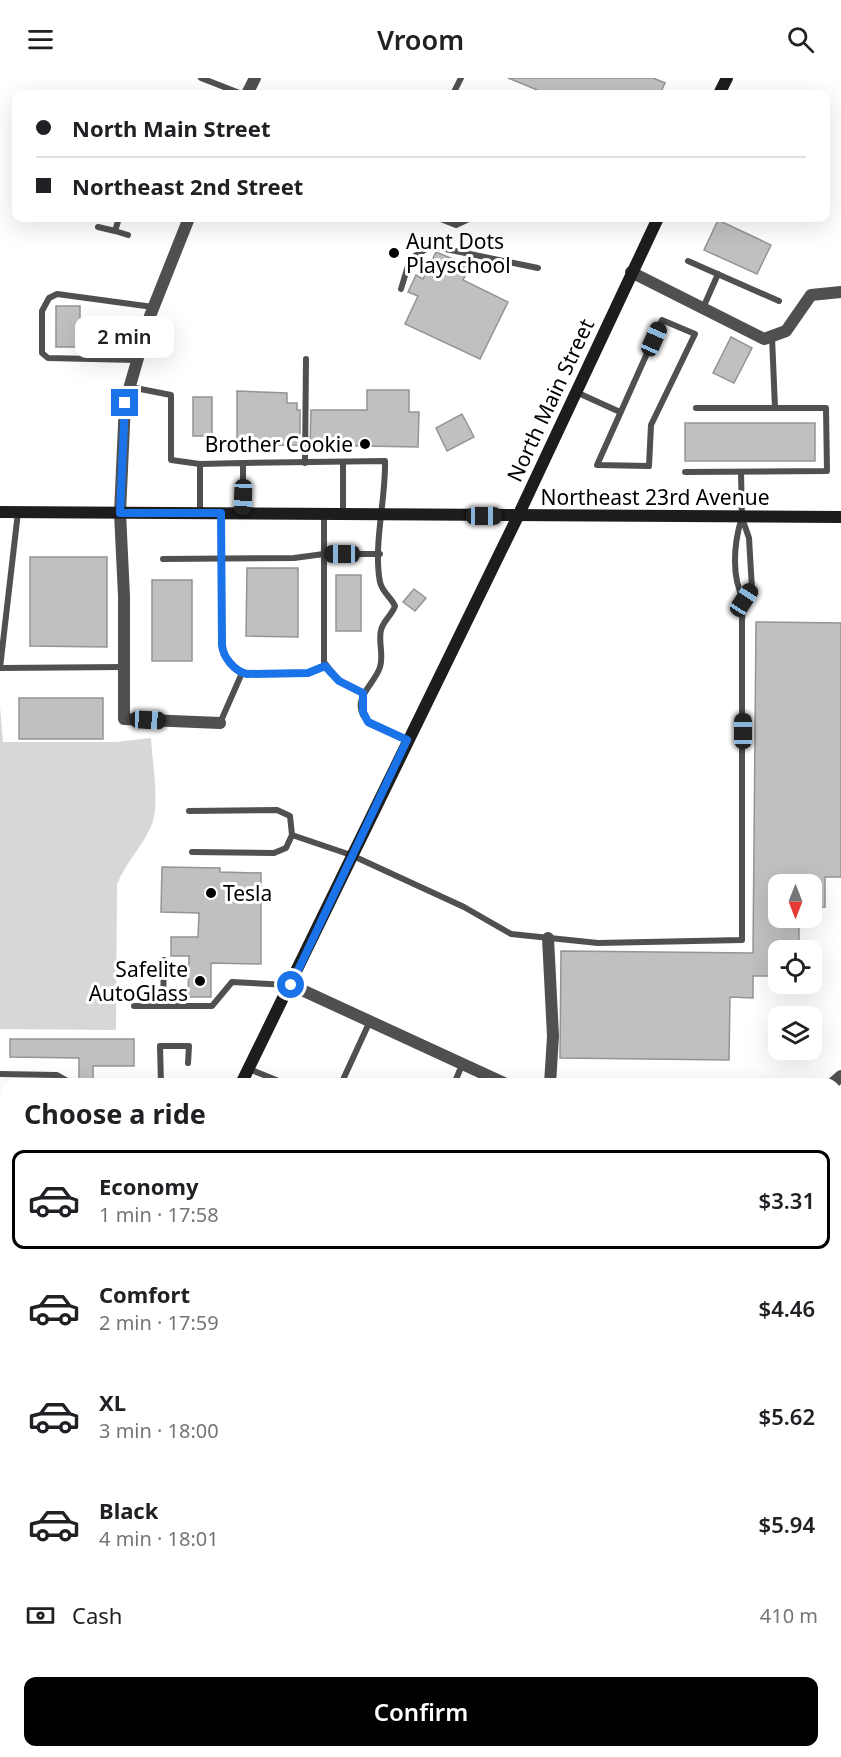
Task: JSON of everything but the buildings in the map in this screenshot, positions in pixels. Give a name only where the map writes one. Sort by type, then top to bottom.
[{"type":"main road","name":"North Main Street","points":[[244,1078],[518,516],[656,222]]},
{"type":"main road","name":"Northeast 23rd Avenue","points":[[0,512],[841,518]]},
{"type":"street","points":[[188,222],[154,307],[136,360],[125,403],[120,513],[124,719],[220,723]]},
{"type":"street","points":[[631,272],[764,339],[786,331],[811,295],[841,292]]},
{"type":"street","points":[[548,938],[553,1036],[550,1078]]},
{"type":"street","points":[[291,985],[492,1078]]},
{"type":"lane","points":[[201,78],[234,90]]},
{"type":"lane","points":[[115,231],[118,222]]},
{"type":"lane","points":[[448,222],[456,225],[462,222]]},
{"type":"lane","points":[[98,226],[128,235]]},
{"type":"lane","points":[[401,289],[410,259],[431,246],[538,268]]},
{"type":"lane","points":[[687,261],[778,301]]},
{"type":"lane","points":[[703,309],[718,274]]},
{"type":"lane","points":[[136,360],[48,358],[42,353],[42,311],[49,298],[57,294],[154,307]]},
{"type":"lane","points":[[662,320],[695,333],[651,425],[649,466],[597,465],[620,412],[662,320]]},
{"type":"lane","points":[[772,336],[775,408]]},
{"type":"lane","points":[[305,463],[306,359]]},
{"type":"lane","points":[[129,387],[171,395],[171,460],[200,464],[386,461],[386,493],[381,515],[380,583],[394,604],[394,609],[380,632],[380,668],[363,693],[363,712],[368,722],[407,740]]},
{"type":"lane","points":[[576,392],[620,412]]},
{"type":"lane","points":[[685,472],[827,471],[826,408],[696,408]]},
{"type":"lane","points":[[343,462],[344,514]]},
{"type":"lane","points":[[243,463],[243,514]]},
{"type":"lane","points":[[200,464],[200,513]]},
{"type":"lane","points":[[292,834],[351,855],[464,907],[511,934],[598,943],[742,940],[744,600],[738,590],[736,570],[736,538],[742,518],[741,472]]},
{"type":"lane","points":[[18,512],[0,668],[124,666]]},
{"type":"lane","points":[[221,513],[222,651],[228,660],[242,673],[308,673],[325,666]]},
{"type":"lane","points":[[324,514],[325,666],[339,681],[363,693]]},
{"type":"lane","points":[[742,518],[749,538],[752,588],[744,600]]},
{"type":"lane","points":[[163,559],[294,558],[324,554],[380,554]]},
{"type":"lane","points":[[220,723],[242,673]]},
{"type":"lane","points":[[189,811],[277,810],[290,816],[292,834],[286,848],[274,853],[192,852]]},
{"type":"lane","points":[[163,1006],[164,960]]},
{"type":"lane","points":[[134,1006],[212,1006],[232,982],[291,985]]},
{"type":"lane","points":[[344,1078],[370,1021]]},
{"type":"lane","points":[[160,1078],[160,1046],[189,1046],[188,1064]]},
{"type":"lane","points":[[457,1078],[462,1065]]},
{"type":"lane","points":[[249,1069],[271,1078]]},
{"type":"lane","points":[[0,1074],[57,1075],[62,1078]]},
{"type":"shaded area","points":[[0,707],[3,742],[116,742],[151,738],[155,794],[152,824],[117,885],[116,1030],[0,1029]]},
{"type":"place","name":"Aunt Dots Playschool","points":[[394,253]]},
{"type":"place","name":"Brother Cookie","points":[[365,444]]},
{"type":"place","name":"Tesla","points":[[211,893]]},
{"type":"place","name":"Safelite AutoGlass","points":[[200,981]]},
{"type":"route","points":[[125,403],[120,513],[221,513],[222,651],[228,660],[239,671],[247,674],[308,673],[325,666],[339,681],[363,693],[363,712],[370,724],[407,740],[291,985]]}]
